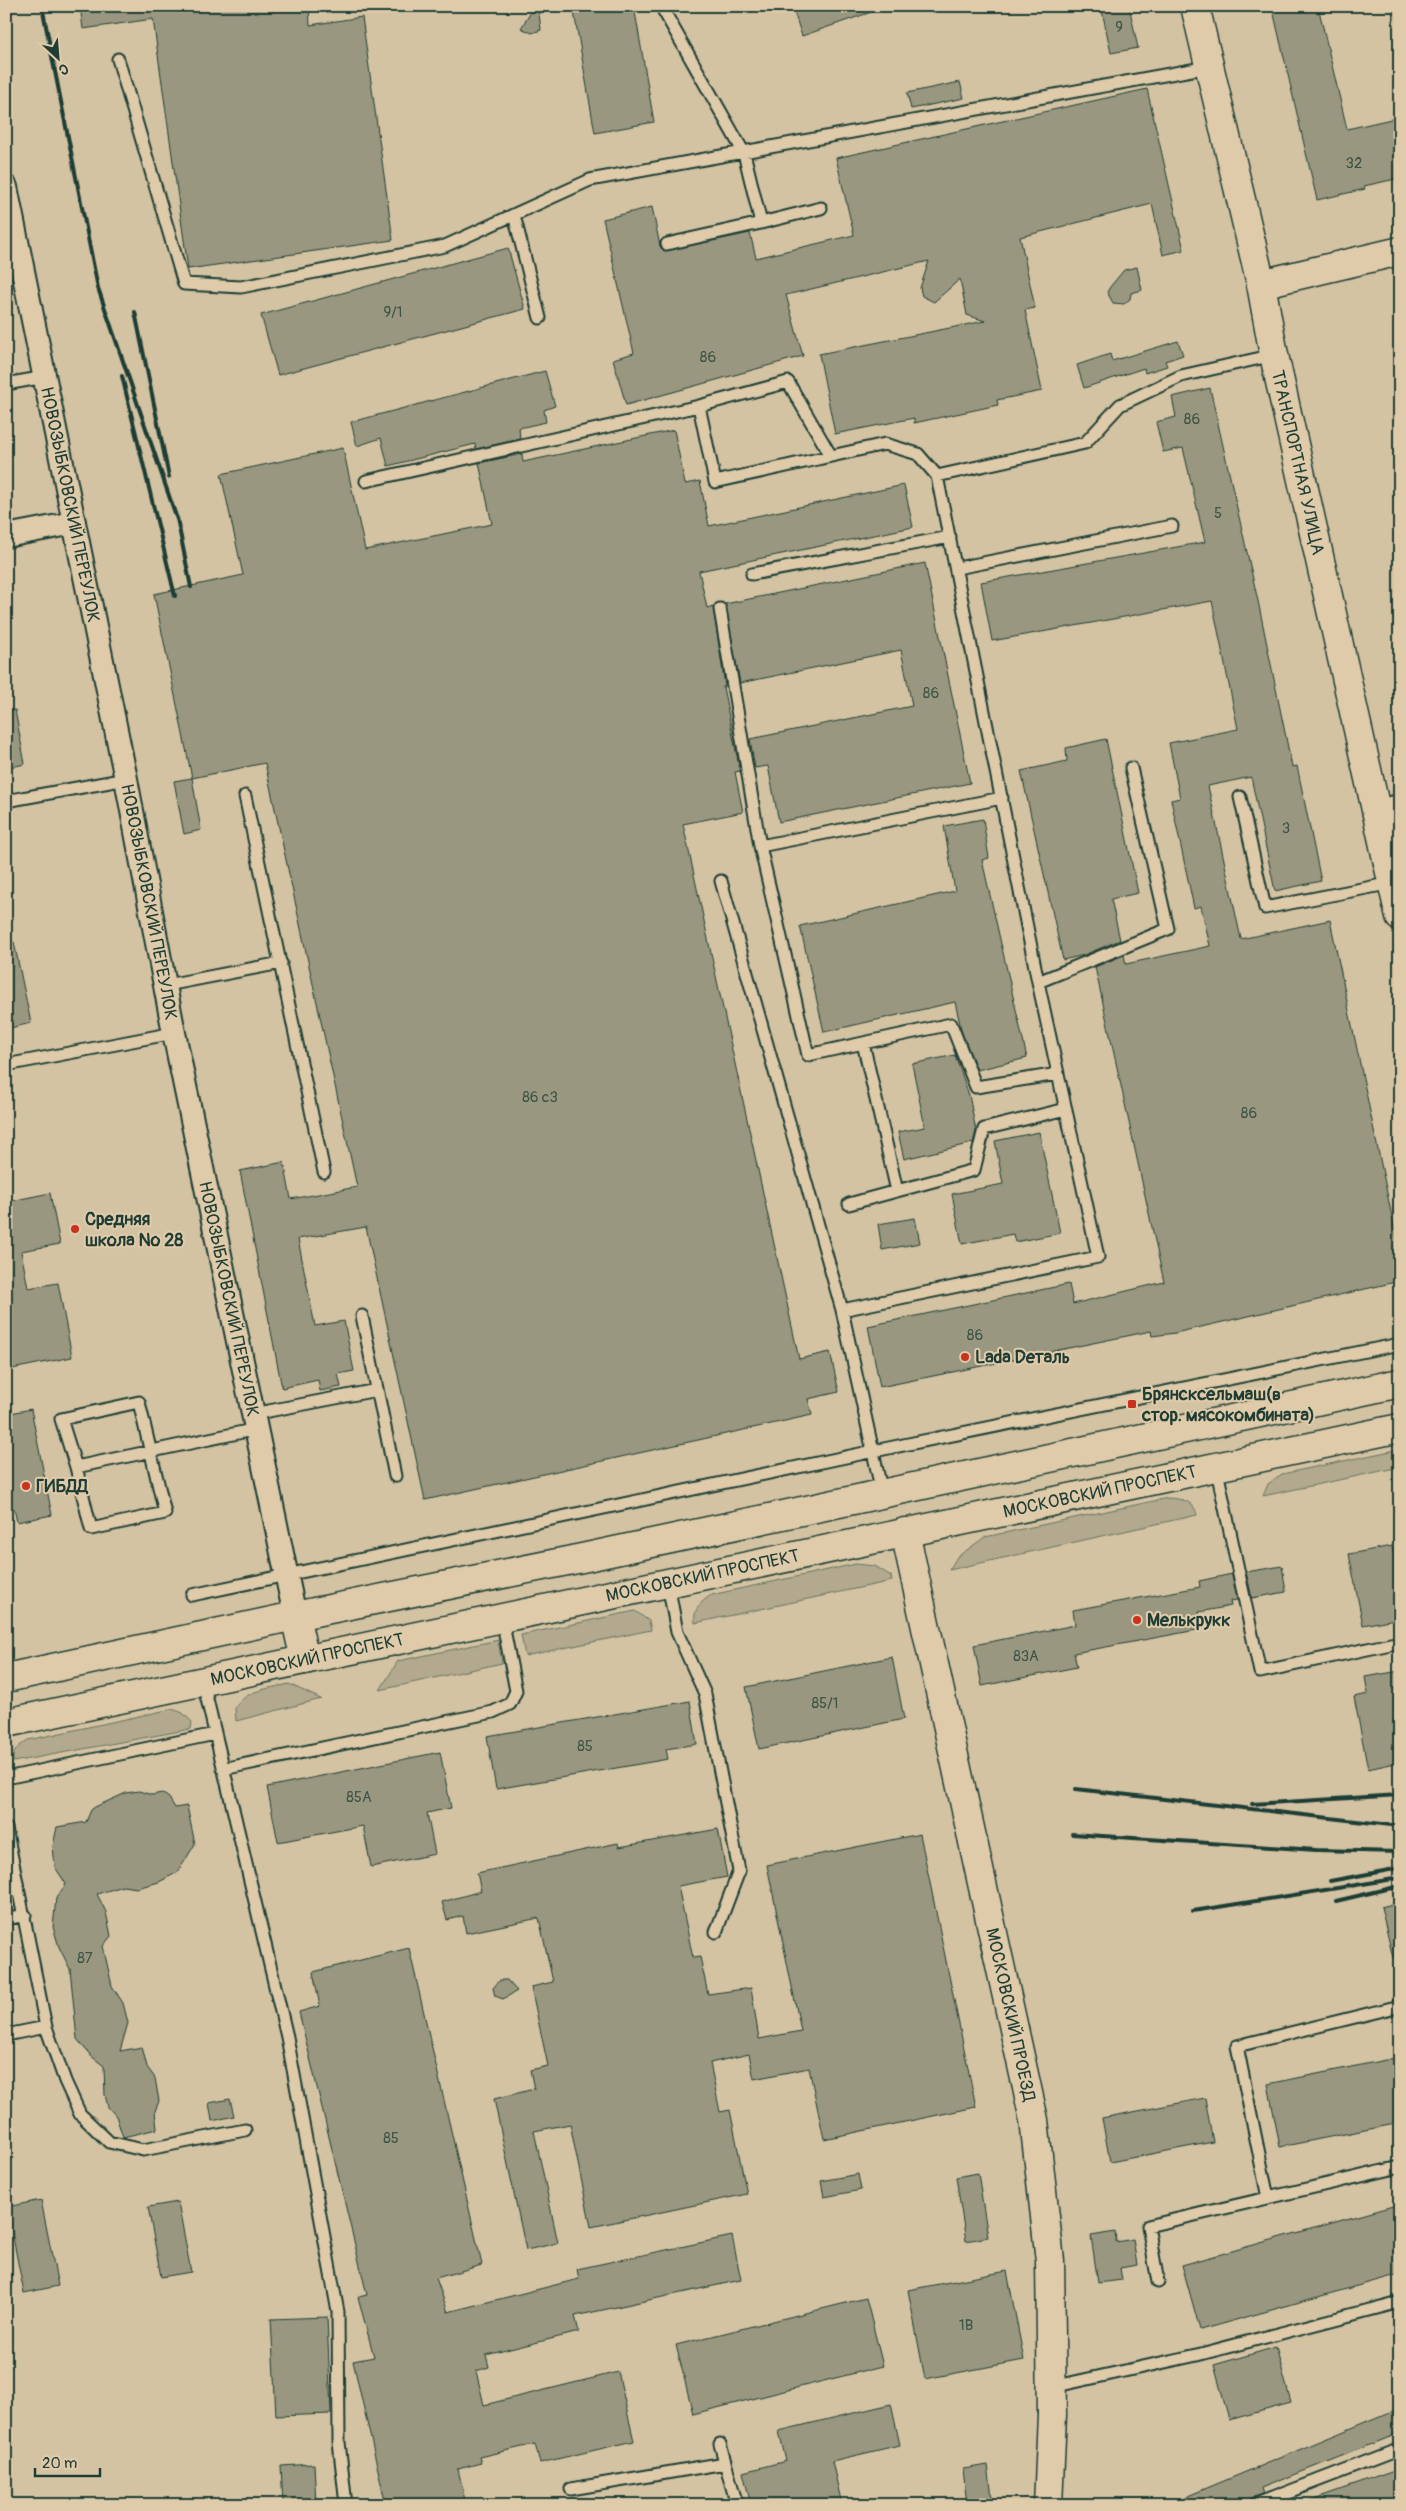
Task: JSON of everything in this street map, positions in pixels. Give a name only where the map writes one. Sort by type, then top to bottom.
[{"type":"main road","name":"ТРАНСПОРТНАЯ УЛИЦА","points":[[1195,6],[1208,67],[1262,284],[1274,355],[1388,809],[1392,883],[1400,917]]},
{"type":"main road","points":[[1262,284],[1400,251]]},
{"type":"main road","points":[[6,1678],[1400,1384]]},
{"type":"main road","name":"МОСКОВСКИЙ ПРОСПЕКТ","points":[[6,1723],[1400,1428]]},
{"type":"main road","name":"МОСКОВСКИЙ ПРОЕЗД","points":[[905,1532],[1034,2120],[1050,2261],[1052,2387],[1048,2505]]},
{"type":"main road","points":[[295,1616],[305,1660]]},
{"type":"street","name":"НОВОЗЫБКОВСКИЙ ПЕРЕУЛОК","points":[[6,187],[167,985],[174,1033],[295,1616]]},
{"type":"street","points":[[6,536],[74,523]]},
{"type":"lane","points":[[660,6],[744,153],[761,223]]},
{"type":"lane","points":[[118,60],[184,284],[241,287],[445,246],[590,180],[1208,67]]},
{"type":"lane","points":[[667,244],[821,208]]},
{"type":"lane","points":[[514,215],[540,318]]},
{"type":"lane","points":[[938,476],[1085,443],[1120,405],[1163,384],[1181,376],[1274,355]]},
{"type":"lane","points":[[6,384],[45,377]]},
{"type":"lane","points":[[366,481],[699,406],[788,382],[831,456]]},
{"type":"lane","points":[[699,406],[715,482],[884,444],[918,454],[938,476],[1038,982],[1098,1257],[842,1310]]},
{"type":"lane","points":[[957,568],[1172,526]]},
{"type":"lane","points":[[752,574],[950,536]]},
{"type":"lane","points":[[720,608],[760,846],[808,1055],[950,1024],[976,1087],[1058,1074]]},
{"type":"lane","points":[[1038,982],[1168,929],[1131,768]]},
{"type":"lane","points":[[6,801],[126,779]]},
{"type":"lane","points":[[245,796],[324,1172]]},
{"type":"lane","points":[[760,846],[1002,798]]},
{"type":"lane","points":[[1240,798],[1265,908],[1392,883]]},
{"type":"lane","points":[[721,881],[842,1310],[882,1493]]},
{"type":"lane","points":[[167,985],[280,963]]},
{"type":"lane","points":[[6,1065],[174,1033]]},
{"type":"lane","points":[[863,1043],[897,1191]]},
{"type":"lane","points":[[850,1204],[974,1170],[984,1129],[1066,1109]]},
{"type":"lane","points":[[362,1316],[395,1476]]},
{"type":"lane","points":[[192,1595],[874,1451],[1400,1344]]},
{"type":"lane","points":[[76,1467],[150,1451],[255,1421],[377,1390]]},
{"type":"lane","points":[[139,1402],[165,1512],[91,1529],[76,1467],[61,1419],[139,1402]]},
{"type":"lane","points":[[1216,1466],[1260,1672],[1400,1642]]},
{"type":"lane","points":[[668,1584],[677,1632],[705,1694],[739,1871],[716,1932]]},
{"type":"lane","points":[[223,1769],[493,1712],[510,1704],[516,1691],[502,1619]]},
{"type":"lane","points":[[203,1682],[287,2037],[338,2312],[339,2442],[346,2505]]},
{"type":"lane","points":[[6,1778],[215,1734]]},
{"type":"lane","points":[[6,1828],[46,2027],[65,2081],[80,2114],[110,2142],[143,2150],[245,2130]]},
{"type":"lane","points":[[6,1919],[25,1915]]},
{"type":"lane","points":[[1268,2198],[1237,2046],[1400,2006]]},
{"type":"lane","points":[[6,2035],[46,2027]]},
{"type":"lane","points":[[1158,2282],[1148,2226],[1400,2168]]},
{"type":"lane","points":[[1052,2387],[1197,2355],[1400,2302]]},
{"type":"lane","points":[[720,2444],[737,2505]]},
{"type":"lane","points":[[1254,2505],[1400,2449]]},
{"type":"lane","points":[[571,2489],[725,2463]]},
{"type":"shaded area","points":[[1400,1449],[1400,1467],[1263,1496],[1268,1484],[1282,1474]]},
{"type":"shaded area","points":[[1168,1498],[1190,1503],[1197,1515],[949,1570],[957,1557],[985,1537]]},
{"type":"shaded area","points":[[856,1564],[875,1566],[891,1576],[892,1581],[695,1623],[696,1610],[711,1595]]},
{"type":"shaded area","points":[[635,1611],[649,1621],[651,1630],[525,1656],[521,1635]]},
{"type":"shaded area","points":[[498,1640],[502,1663],[380,1690],[398,1661]]},
{"type":"shaded area","points":[[289,1684],[321,1699],[236,1721],[235,1708],[246,1697],[252,1693]]},
{"type":"shaded area","points":[[172,1709],[183,1713],[192,1722],[191,1729],[13,1762],[15,1751],[28,1740]]},
{"type":"building","points":[[80,6],[309,6],[310,25],[362,17],[393,240],[188,269],[153,19],[83,29]]},
{"type":"building","points":[[535,6],[538,6],[541,30],[532,33],[521,28]]},
{"type":"building","points":[[573,6],[634,6],[654,122],[595,133]]},
{"type":"building","points":[[792,6],[880,6],[880,9],[802,36]]},
{"type":"building","points":[[1101,6],[1129,6],[1138,48],[1111,53]]},
{"type":"building","points":[[1272,6],[1318,6],[1347,129],[1400,117],[1400,178],[1364,186],[1365,189],[1317,200]]},
{"type":"building","points":[[960,82],[964,98],[911,109],[907,93]]},
{"type":"building","points":[[1147,89],[1184,250],[1163,255],[1152,204],[1020,237],[1035,308],[1025,310],[1042,391],[997,400],[998,405],[914,423],[914,418],[835,434],[819,354],[985,321],[967,315],[960,279],[934,302],[922,296],[920,288],[929,261],[786,295],[803,356],[626,405],[613,359],[634,353],[603,219],[652,207],[660,246],[664,251],[750,233],[756,258],[854,235],[836,158]]},
{"type":"building","points":[[508,248],[525,309],[278,375],[261,315]]},
{"type":"building","points":[[1137,267],[1142,290],[1131,293],[1130,299],[1124,304],[1113,303],[1107,292],[1110,287],[1124,270]]},
{"type":"building","points":[[1178,341],[1183,355],[1165,361],[1167,366],[1145,373],[1144,368],[1084,388],[1077,365],[1110,354],[1112,361]]},
{"type":"building","points":[[545,371],[555,406],[544,410],[546,422],[519,428],[520,439],[476,449],[475,444],[388,466],[381,438],[357,446],[351,422]]},
{"type":"building","points":[[1210,388],[1258,601],[1292,767],[1297,766],[1321,881],[1275,891],[1251,777],[1208,786],[1241,939],[1330,920],[1400,1255],[1400,1281],[1175,1333],[1152,1336],[1151,1331],[880,1387],[868,1326],[1069,1284],[1073,1304],[1164,1282],[1095,967],[1124,955],[1126,964],[1210,946],[1201,906],[1194,908],[1171,800],[1180,798],[1169,743],[1238,729],[1212,601],[992,641],[981,582],[1205,542],[1183,448],[1163,452],[1156,422],[1176,417],[1172,397]]},
{"type":"building","points":[[674,430],[685,484],[700,481],[709,526],[904,485],[913,527],[699,571],[707,608],[713,606],[725,686],[723,687],[740,771],[735,772],[743,812],[683,824],[799,1359],[830,1352],[839,1392],[808,1399],[812,1415],[425,1500],[366,1227],[298,1239],[315,1326],[344,1321],[354,1371],[338,1374],[341,1387],[320,1391],[318,1380],[282,1388],[240,1171],[284,1162],[291,1199],[357,1187],[265,763],[192,778],[154,594],[243,575],[221,474],[343,448],[365,550],[492,524],[479,463],[522,454],[523,462]]},
{"type":"building","points":[[925,563],[970,783],[779,822],[768,766],[755,768],[750,739],[912,706],[901,650],[740,683],[725,604]]},
{"type":"building","points":[[15,710],[25,764],[6,768],[6,711]]},
{"type":"building","points":[[1106,739],[1138,893],[1111,899],[1120,940],[1084,955],[1063,960],[1021,771],[1067,761],[1066,748]]},
{"type":"building","points":[[192,778],[201,830],[184,834],[174,781]]},
{"type":"building","points":[[983,819],[989,858],[982,860],[1027,1058],[977,1070],[962,1033],[955,1002],[824,1032],[800,926],[955,891],[944,826]]},
{"type":"building","points":[[6,942],[14,942],[31,1023],[6,1029]]},
{"type":"building","points":[[955,1055],[969,1095],[976,1131],[973,1143],[904,1159],[898,1132],[925,1127],[912,1064]]},
{"type":"building","points":[[1039,1132],[1060,1233],[1015,1242],[1013,1234],[962,1244],[952,1194],[1003,1184],[995,1141]]},
{"type":"building","points":[[50,1193],[60,1244],[21,1251],[28,1288],[58,1283],[72,1357],[12,1369],[6,1336],[6,1202]]},
{"type":"building","points":[[915,1218],[920,1243],[882,1250],[878,1224]]},
{"type":"building","name":"ГИБДД","points":[[31,1409],[52,1515],[17,1522],[14,1508],[6,1510],[6,1464],[10,1464],[6,1443],[6,1414]]},
{"type":"building","points":[[1392,1546],[1400,1587],[1400,1618],[1363,1625],[1349,1554]]},
{"type":"building","points":[[1282,1566],[1286,1592],[1252,1598],[1246,1572]]},
{"type":"building","points":[[1232,1574],[1237,1600],[1230,1601],[1231,1606],[1199,1612],[1202,1629],[1074,1653],[1077,1667],[982,1686],[974,1645],[1075,1625],[1073,1610],[1200,1587],[1199,1581]]},
{"type":"building","points":[[892,1657],[904,1719],[759,1749],[746,1687]]},
{"type":"building","points":[[1400,1671],[1400,1762],[1368,1769],[1354,1697],[1368,1694],[1365,1677]]},
{"type":"building","points":[[690,1701],[697,1744],[666,1749],[668,1759],[496,1789],[487,1736]]},
{"type":"building","points":[[440,1752],[451,1808],[427,1813],[435,1854],[371,1867],[363,1826],[278,1842],[267,1787]]},
{"type":"building","points":[[139,1791],[152,1795],[162,1793],[169,1798],[175,1808],[187,1806],[195,1844],[178,1872],[159,1882],[137,1888],[123,1886],[97,1894],[106,1912],[111,1936],[103,1946],[112,1986],[123,2003],[128,2023],[120,2051],[142,2047],[147,2067],[155,2078],[159,2101],[155,2111],[157,2129],[123,2137],[116,2116],[108,2107],[105,2095],[104,2066],[91,2056],[77,2039],[70,1969],[59,1947],[53,1927],[56,1898],[66,1884],[55,1867],[53,1846],[57,1827],[86,1822],[91,1810],[95,1807],[126,1793]]},
{"type":"building","points":[[718,1829],[727,1877],[678,1886],[693,1958],[700,1957],[708,1994],[751,1988],[759,2039],[801,2031],[767,1865],[920,1834],[976,2107],[824,2139],[809,2068],[754,2079],[749,2054],[710,2063],[720,2112],[730,2110],[747,2194],[591,2227],[570,2124],[534,2131],[558,2243],[526,2250],[494,2099],[534,2089],[530,2070],[548,2066],[531,1987],[553,1982],[539,1918],[466,1933],[463,1916],[447,1920],[442,1902],[481,1891],[477,1873],[618,1843],[619,1847]]},
{"type":"building","points":[[1400,1902],[1400,1957],[1393,1958],[1381,1907]]},
{"type":"building","points":[[409,1948],[482,2265],[436,2278],[448,2312],[579,2279],[577,2269],[732,2236],[741,2280],[575,2316],[579,2332],[486,2355],[489,2367],[476,2371],[484,2405],[618,2372],[634,2441],[540,2463],[535,2444],[479,2457],[481,2463],[458,2469],[466,2505],[386,2505],[353,2361],[374,2357],[358,2297],[367,2295],[299,2012],[320,2006],[313,1972]]},
{"type":"building","points":[[500,1980],[507,1980],[517,1991],[503,1999],[495,1996],[493,1988]]},
{"type":"building","points":[[1400,2057],[1400,2123],[1280,2147],[1268,2084]]},
{"type":"building","points":[[1205,2098],[1213,2142],[1110,2162],[1102,2118]]},
{"type":"building","points":[[230,2099],[234,2116],[212,2121],[209,2103]]},
{"type":"building","points":[[978,2173],[988,2237],[966,2241],[956,2177]]},
{"type":"building","points":[[858,2174],[861,2190],[824,2197],[821,2181]]},
{"type":"building","points":[[41,2200],[58,2286],[24,2293],[7,2207]]},
{"type":"building","points":[[178,2202],[191,2272],[161,2277],[148,2207]]},
{"type":"building","points":[[1400,2204],[1400,2274],[1200,2330],[1182,2265]]},
{"type":"building","points":[[1115,2232],[1116,2242],[1133,2239],[1137,2265],[1120,2268],[1122,2280],[1098,2283],[1091,2236]]},
{"type":"building","points":[[1007,2271],[1024,2360],[925,2379],[908,2290]]},
{"type":"building","points":[[866,2298],[883,2366],[693,2414],[676,2345]]},
{"type":"building","points":[[327,2317],[331,2414],[276,2416],[271,2319]]},
{"type":"building","points":[[1276,2347],[1291,2403],[1229,2420],[1214,2365]]},
{"type":"building","points":[[891,2404],[900,2445],[832,2461],[842,2505],[751,2505],[743,2472],[786,2461],[779,2431]]},
{"type":"building","points":[[1400,2408],[1400,2433],[1261,2488],[1263,2494],[1251,2498],[1247,2505],[1166,2505]]},
{"type":"building","points":[[314,2464],[316,2505],[283,2505],[281,2466]]},
{"type":"building","points":[[988,2465],[993,2505],[967,2505],[963,2469]]},
{"type":"building","points":[[1400,2469],[1400,2505],[1306,2505],[1305,2502]]},
{"type":"railway","points":[[42,6],[98,288],[179,525]]},
{"type":"railway","points":[[135,312],[169,477]]},
{"type":"railway","points":[[122,376],[175,596]]},
{"type":"railway","points":[[177,518],[191,587]]},
{"type":"railway","points":[[1076,1789],[1400,1826]]},
{"type":"railway","points":[[1252,1804],[1400,1795]]},
{"type":"railway","points":[[1072,1834],[1316,1850],[1400,1852]]},
{"type":"railway","points":[[1330,1881],[1400,1868]]},
{"type":"railway","points":[[1193,1911],[1400,1878]]},
{"type":"railway","points":[[1336,1901],[1400,1886]]},
{"type":"place","name":"Средняя школа № 28","points":[[75,1229]]},
{"type":"place","name":"Lada Dеталь","points":[[965,1357]]},
{"type":"place","name":"Брянсксельмаш(в стор. мясокомбината)","points":[[1132,1404]]},
{"type":"place","name":"ГИБДД","points":[[26,1486]]},
{"type":"place","name":"Мелькрукк","points":[[1137,1620]]}]
